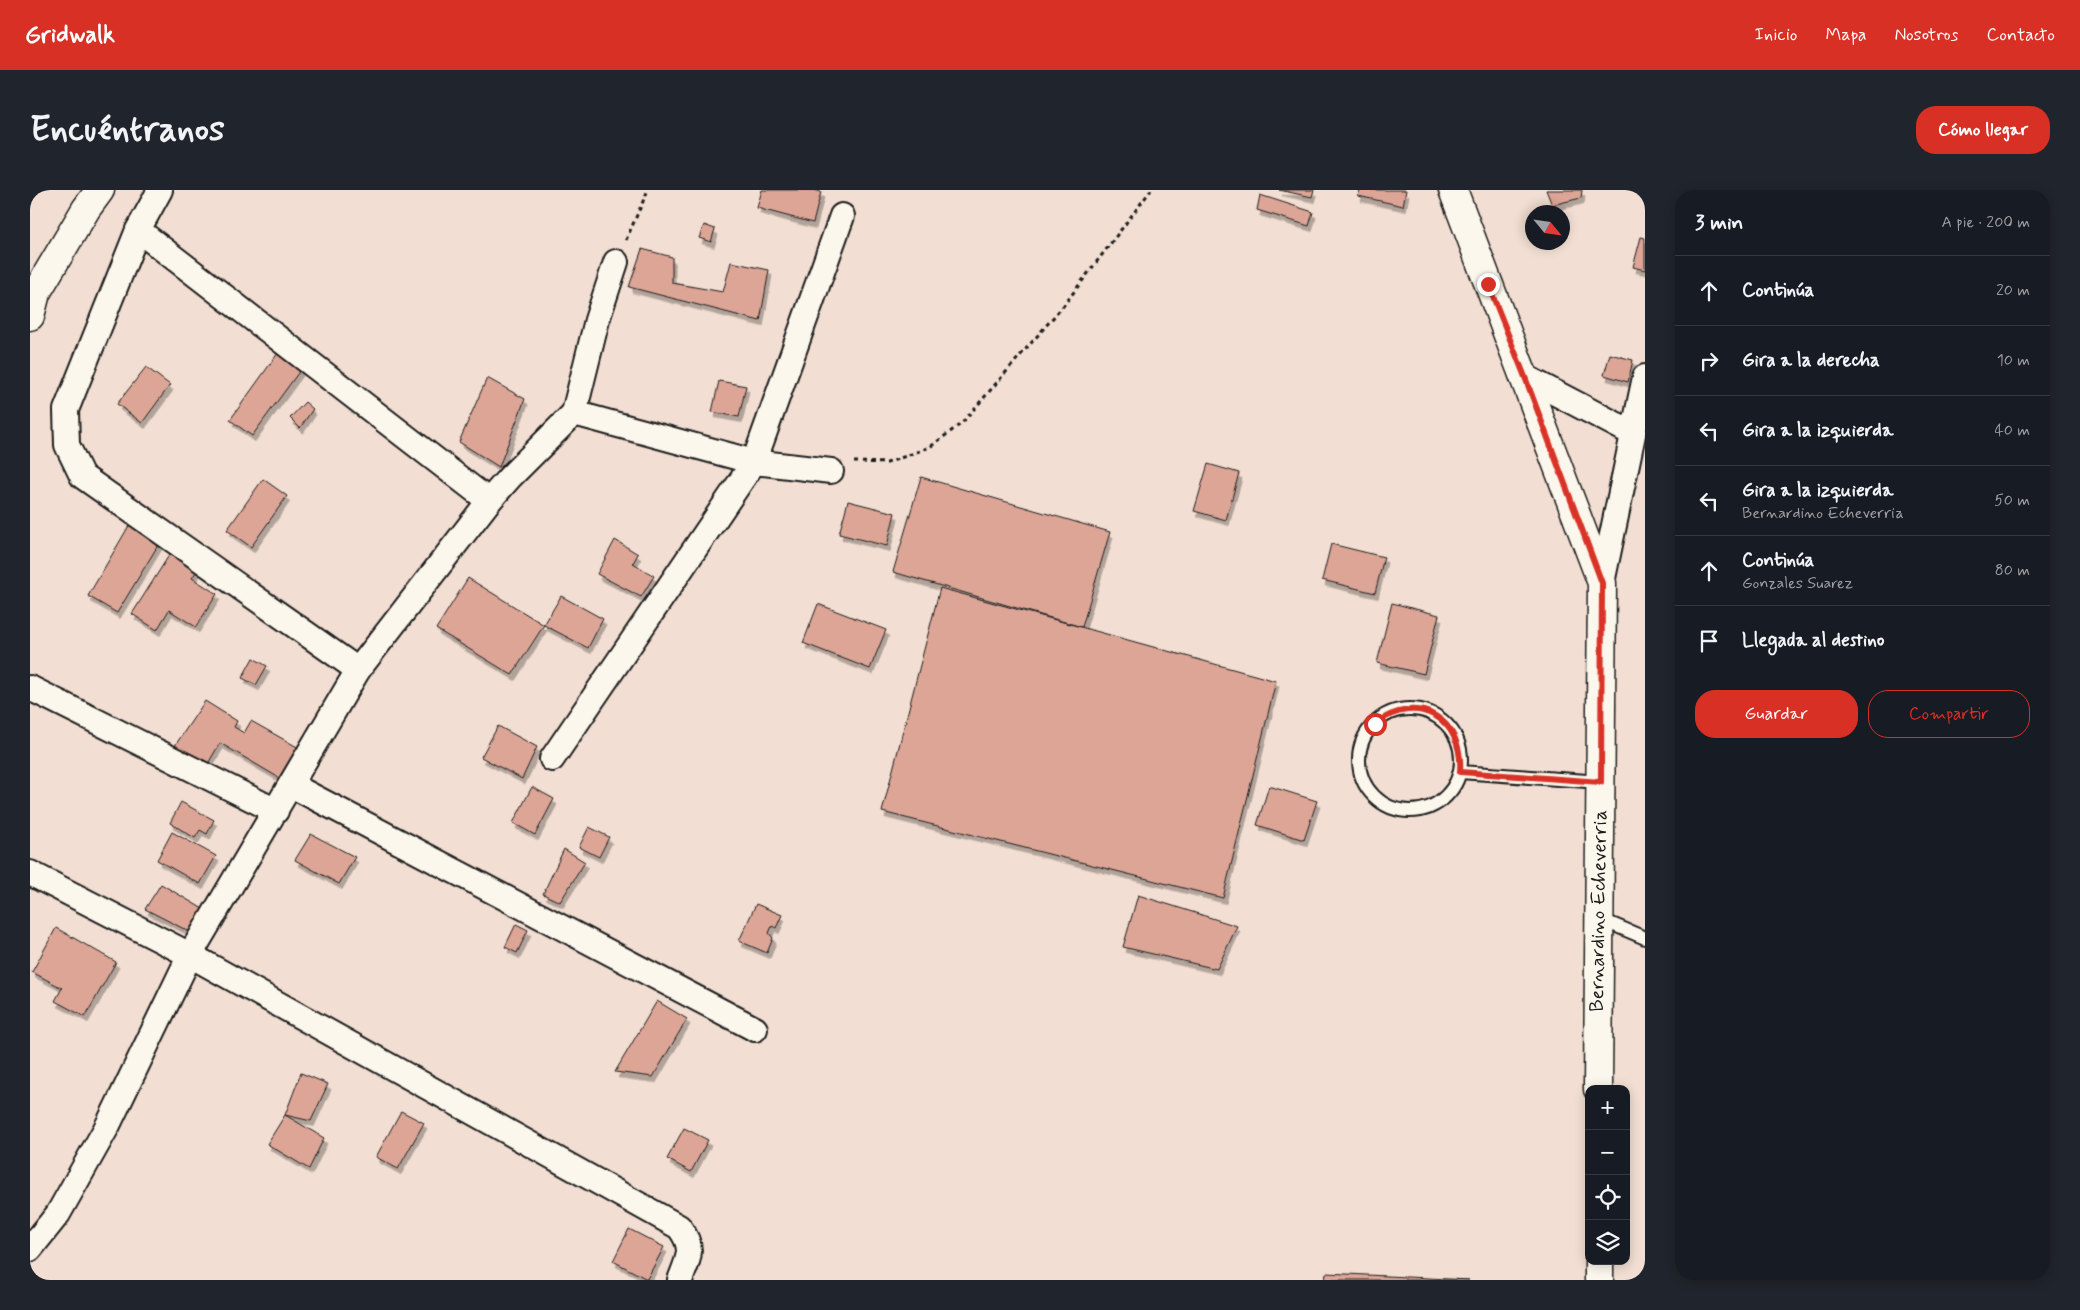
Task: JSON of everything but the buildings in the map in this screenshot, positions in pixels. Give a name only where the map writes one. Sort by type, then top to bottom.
[{"type":"street","points":[[32,300],[86,209],[100,190]]},
{"type":"street","points":[[160,190],[138,230],[66,410],[67,445],[82,476],[358,670]]},
{"type":"street","points":[[1453,190],[1602,583]]},
{"type":"street","points":[[552,759],[754,462],[842,216]]},
{"type":"street","points":[[138,230],[489,501]]},
{"type":"street","points":[[30,1249],[58,1214],[108,1125],[190,955],[358,670],[489,501],[510,477],[574,413],[597,320],[616,262]]},
{"type":"street","points":[[1525,377],[1632,433]]},
{"type":"street","points":[[1602,583],[1645,378]]},
{"type":"street","points":[[574,413],[754,462],[831,471]]},
{"type":"street","name":"Bernardino Echeverria","points":[[1598,1085],[1602,583]]},
{"type":"street","points":[[30,688],[276,811]]},
{"type":"street","points":[[291,785],[755,1029]]},
{"type":"street","points":[[30,873],[190,955],[680,1226],[688,1238],[690,1255],[680,1280]]},
{"type":"street","points":[[1599,1265],[1599,1280]]},
{"type":"lane","points":[[1400,710],[1422,711],[1441,720],[1451,730],[1458,743],[1461,757],[1460,772],[1450,791],[1434,805],[1420,810],[1406,811],[1392,808],[1379,801],[1369,791],[1362,778],[1360,764],[1361,749],[1366,736],[1375,724],[1387,715],[1400,710]]},
{"type":"lane","points":[[1460,772],[1601,782]]},
{"type":"lane","points":[[1600,919],[1645,938]]},
{"type":"path","points":[[616,262],[648,190]]},
{"type":"path","points":[[831,471],[850,462],[887,463],[930,448],[962,423],[1064,305],[1151,190]]},
{"type":"route","points":[[1375,724],[1387,715],[1400,710],[1415,710],[1429,713],[1441,720],[1451,730],[1458,743],[1461,757],[1460,772],[1601,782],[1602,583],[1488,284]]}]
